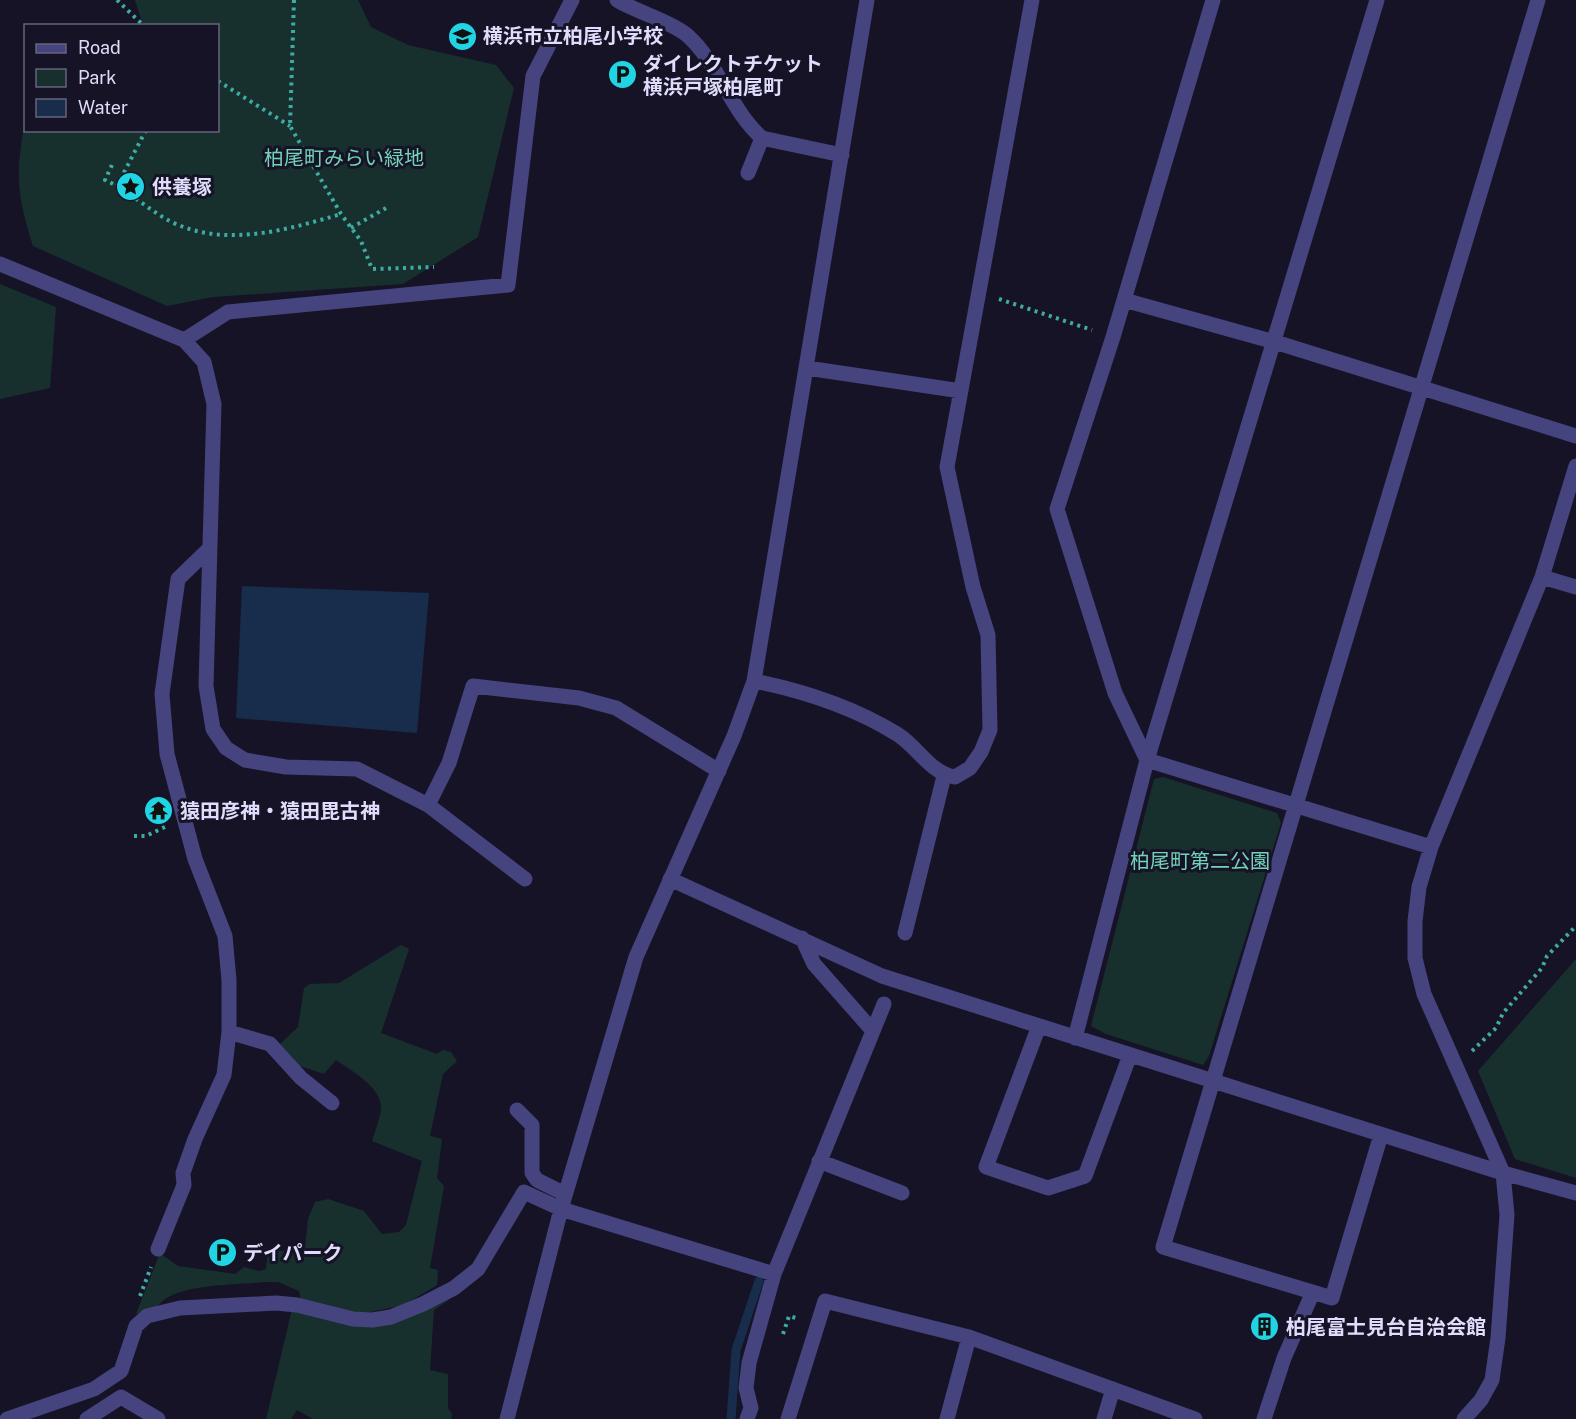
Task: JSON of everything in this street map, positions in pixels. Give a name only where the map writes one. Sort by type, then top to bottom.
[{"type":"street","points":[[184,340],[228,312],[508,285],[533,76],[572,0]]},
{"type":"street","points":[[617,0],[687,35],[714,69],[752,129],[762,138],[842,155]]},
{"type":"street","points":[[507,1419],[565,1194],[636,957],[719,771],[754,681],[867,0]]},
{"type":"street","points":[[754,681],[816,696],[898,734],[944,776],[955,777],[970,768],[981,752],[990,730],[988,635],[973,587],[947,467],[1032,0]]},
{"type":"street","points":[[1213,0],[1124,300],[1057,509],[1115,693],[1147,760],[1431,847]]},
{"type":"street","points":[[1075,1038],[1147,760],[1377,0]]},
{"type":"street","points":[[1381,1135],[1332,1298],[1163,1248],[1420,386],[1538,0]]},
{"type":"street","points":[[748,173],[762,138]]},
{"type":"street","points":[[0,264],[184,340],[204,362],[214,404],[206,686],[213,729],[226,748],[245,760],[276,765],[357,770],[428,805],[525,879]]},
{"type":"street","points":[[1124,300],[1275,342],[1576,436]]},
{"type":"street","points":[[807,368],[961,391]]},
{"type":"street","points":[[1464,1419],[1481,1400],[1492,1380],[1498,1338],[1507,1215],[1503,1173],[1424,994],[1415,958],[1415,921],[1419,887],[1431,847],[1542,577],[1576,466]]},
{"type":"street","points":[[158,1249],[184,1185],[183,1173],[195,1139],[224,1074],[229,1032],[229,981],[225,936],[195,858],[167,754],[162,694],[178,579],[210,548]]},
{"type":"street","points":[[1542,577],[1576,587]]},
{"type":"street","points":[[428,805],[449,763],[473,686],[579,698],[616,708],[719,771]]},
{"type":"street","points":[[904,933],[944,776]]},
{"type":"street","points":[[670,879],[802,938],[1039,1026],[1521,1179],[1576,1193]]},
{"type":"street","points":[[802,938],[814,964],[873,1031]]},
{"type":"street","points":[[747,1419],[750,1408],[746,1388],[749,1363],[774,1274],[884,1004]]},
{"type":"street","points":[[1039,1026],[986,1167],[1048,1188],[1085,1176],[1130,1054]]},
{"type":"street","points":[[229,1032],[270,1044],[301,1078],[332,1103]]},
{"type":"street","points":[[517,1110],[532,1125],[532,1173],[537,1180],[565,1194]]},
{"type":"street","points":[[819,1161],[902,1193]]},
{"type":"street","points":[[7,1419],[94,1389],[121,1371],[141,1321],[180,1308],[276,1303],[297,1305],[353,1319],[372,1320],[391,1317],[454,1288],[473,1273],[524,1192],[561,1209],[774,1274]]},
{"type":"street","points":[[1264,1419],[1284,1358],[1313,1292]]},
{"type":"street","points":[[788,1419],[825,1301],[969,1336],[1196,1419]]},
{"type":"street","points":[[947,1419],[969,1336]]},
{"type":"street","points":[[87,1419],[122,1397],[124,1383],[121,1371]]},
{"type":"street","points":[[1104,1419],[1113,1389]]},
{"type":"street","points":[[122,1397],[158,1419]]},
{"type":"path","points":[[117,0],[142,24]]},
{"type":"path","points":[[290,126],[294,0]]},
{"type":"path","points":[[219,82],[290,126],[340,214],[361,241],[372,270],[440,267]]},
{"type":"path","points":[[117,186],[145,132]]},
{"type":"path","points":[[112,165],[105,180],[179,226],[204,233],[239,236],[298,227],[340,214]]},
{"type":"path","points":[[351,228],[386,208]]},
{"type":"path","points":[[990,296],[1098,332]]},
{"type":"path","points":[[134,836],[146,836],[174,822]]},
{"type":"path","points":[[1456,1066],[1496,1028],[1503,1013],[1542,968],[1547,956],[1576,926]]},
{"type":"path","points":[[141,1321],[134,1313],[158,1249]]},
{"type":"path","points":[[780,1340],[789,1316]]},
{"type":"green space","name":"柏尾町みらい緑地","points":[[135,0],[358,0],[371,27],[408,45],[496,65],[514,88],[478,237],[403,284],[213,297],[167,306],[33,246],[19,185],[24,129],[24,132],[219,132],[219,24],[143,24]]},
{"type":"green space","points":[[0,284],[56,307],[50,388],[0,399]]},
{"type":"green space","name":"柏尾町第二公園","points":[[1163,777],[1277,813],[1281,823],[1209,1056],[1203,1065],[1106,1034],[1091,1026],[1154,779]]},
{"type":"green space","points":[[401,945],[409,949],[381,1033],[437,1054],[443,1050],[451,1052],[457,1061],[443,1074],[430,1136],[442,1139],[437,1178],[444,1186],[430,1268],[438,1270],[437,1285],[404,1305],[360,1314],[301,1301],[299,1291],[278,1282],[264,1282],[190,1289],[165,1299],[157,1307],[136,1314],[160,1253],[178,1266],[235,1274],[244,1267],[259,1271],[266,1269],[267,1259],[262,1248],[295,1253],[304,1258],[308,1219],[315,1202],[328,1199],[364,1211],[382,1234],[399,1232],[406,1225],[422,1161],[372,1141],[381,1108],[376,1093],[364,1080],[336,1060],[324,1074],[300,1066],[280,1044],[298,1027],[304,988],[310,984],[339,983]]},
{"type":"green space","points":[[1576,959],[1576,1178],[1515,1159],[1478,1071]]},
{"type":"green space","points":[[448,1297],[449,1300],[434,1310],[430,1370],[448,1374],[448,1408],[452,1414],[451,1419],[313,1419],[297,1410],[291,1419],[266,1419],[292,1309],[360,1324]]},
{"type":"water","points":[[242,586],[429,593],[417,733],[236,718]]},
{"type":"waterway","points":[[731,1419],[736,1350],[759,1281]]},
{"type":"place","name":"横浜市立柏尾小学校","points":[[462,36]]},
{"type":"place","name":"ダイレクトチケット 横浜戸塚柏尾町","points":[[622,75]]},
{"type":"place","name":"供養塚","points":[[131,187]]},
{"type":"place","name":"猿田彦神・猿田毘古神","points":[[159,811]]},
{"type":"place","name":"デイパーク","points":[[222,1253]]},
{"type":"place","name":"柏尾富士見台自治会館","points":[[1265,1327]]}]
